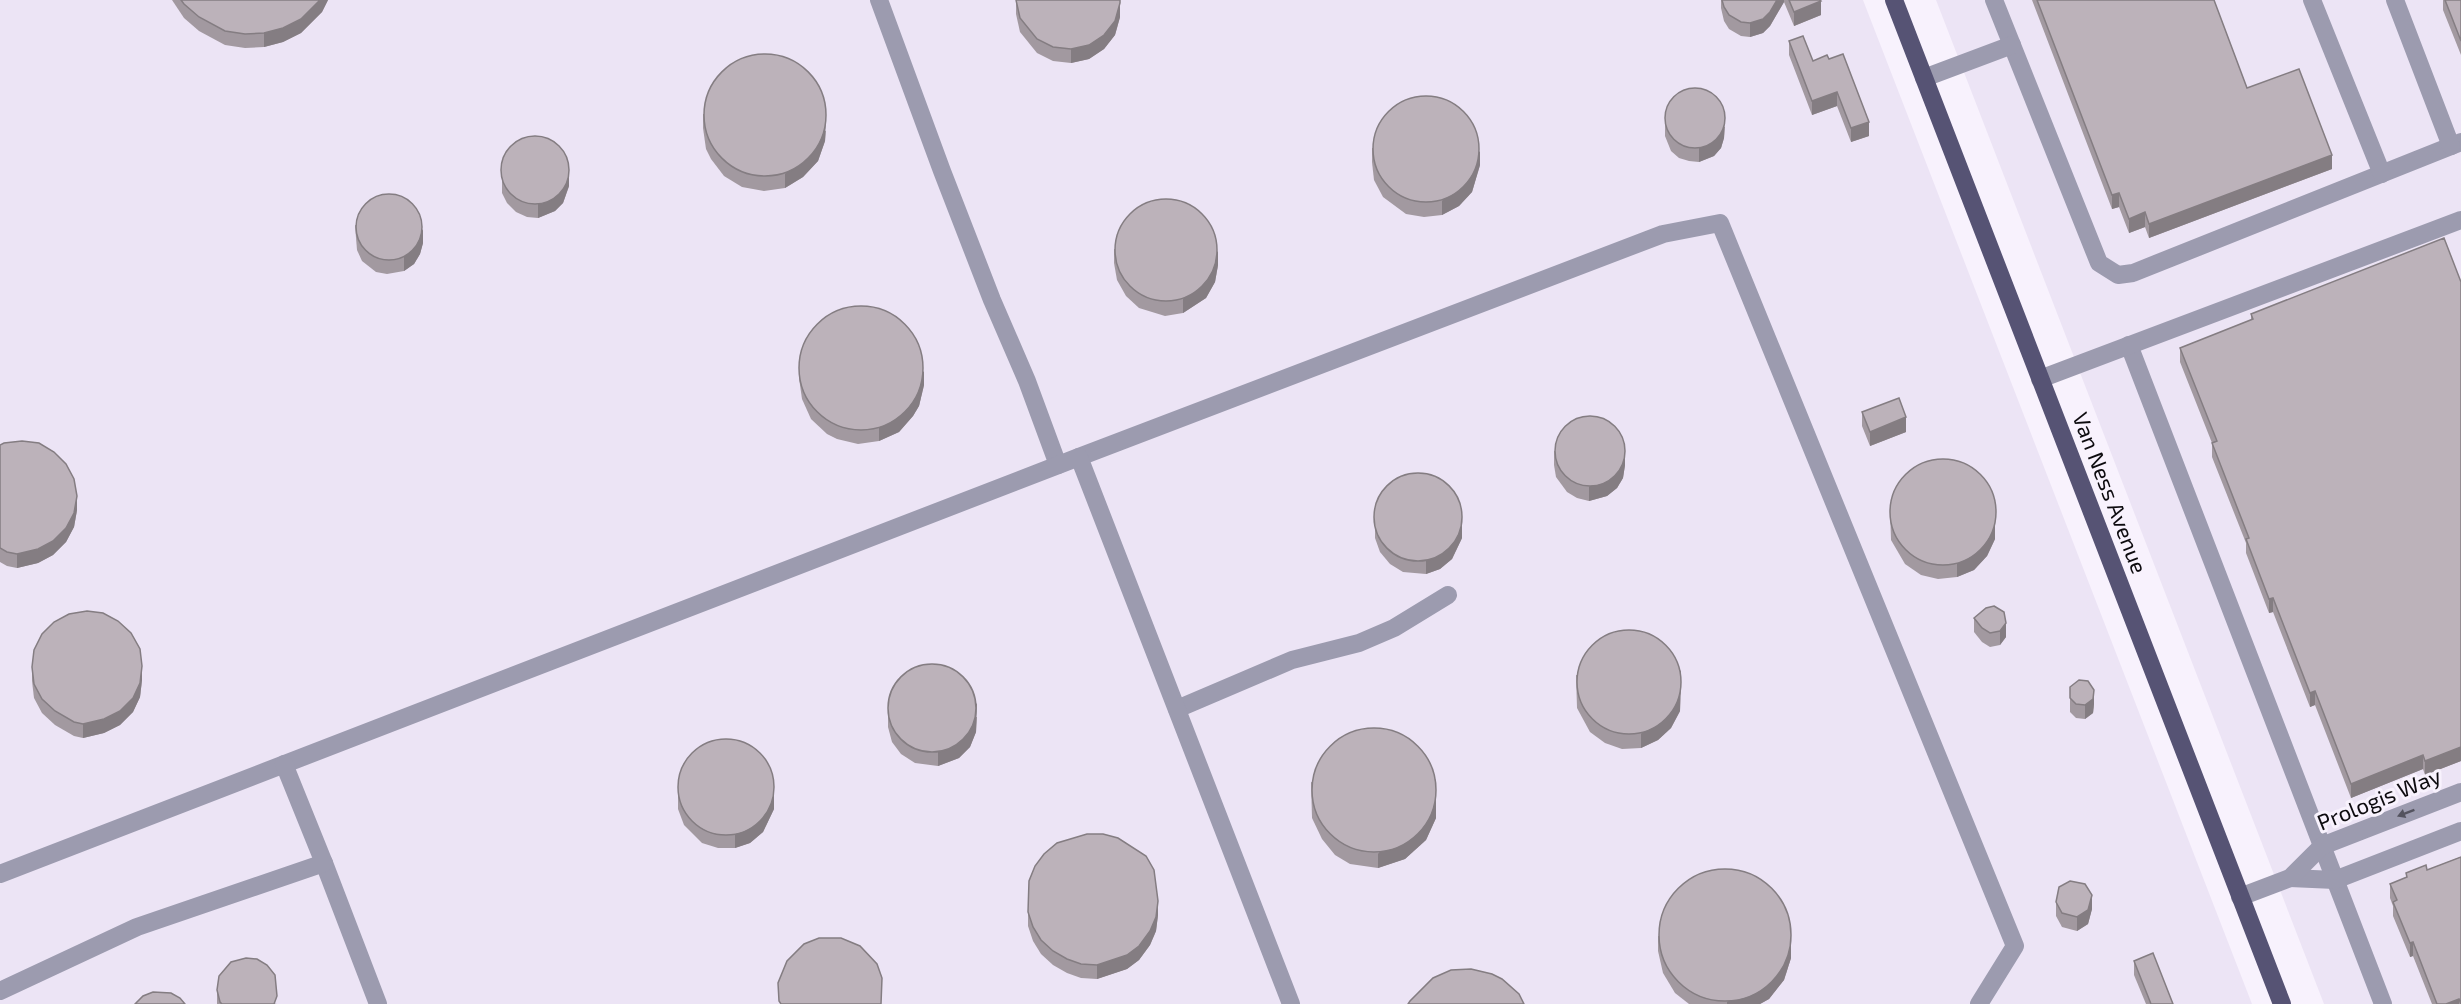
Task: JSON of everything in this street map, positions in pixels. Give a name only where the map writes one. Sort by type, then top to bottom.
[{"type":"main road","name":"Van Ness Avenue","points":[[1894,0],[2282,1004]]},
{"type":"street","points":[[879,0],[942,171],[992,300],[1027,381],[1058,465]]},
{"type":"street","points":[[1994,0],[2099,263],[2118,275],[2133,273],[2456,144],[2396,0]]},
{"type":"street","points":[[2312,0],[2382,174]]},
{"type":"street","points":[[1924,78],[2012,45]]},
{"type":"street","points":[[2040,379],[2461,220]]},
{"type":"street","points":[[0,874],[1663,234],[1720,223],[2015,945],[1979,1004]]},
{"type":"street","points":[[2129,345],[2383,1004]]},
{"type":"street","points":[[1079,457],[1291,1004]]},
{"type":"street","points":[[1177,709],[1292,660],[1359,643],[1394,628],[1448,596]]},
{"type":"street","points":[[284,764],[378,1004]]},
{"type":"street","name":"Prologis Way","points":[[2290,878],[2322,846],[2461,792]]},
{"type":"street","name":"Prologis Way","points":[[2240,897],[2290,878],[2335,880],[2461,831]]},
{"type":"street","points":[[3,995],[137,927],[324,863]]},
{"type":"shaded area","points":[[0,0],[1863,0],[2252,1004],[0,1004]]},
{"type":"shaded area","points":[[1936,0],[2461,0],[2461,1004],[2324,1004]]},
{"type":"building","points":[[181,0],[320,0],[301,19],[283,28],[264,33],[245,34],[225,31],[199,17]]},
{"type":"building","points":[[1016,0],[1120,0],[1120,3],[1115,21],[1104,35],[1089,45],[1071,49],[1053,47],[1037,39],[1020,18]]},
{"type":"building","points":[[1722,0],[1777,0],[1763,19],[1750,23],[1741,22],[1729,15]]},
{"type":"building","points":[[1789,0],[1820,0],[1821,1],[1794,12]]},
{"type":"building","points":[[2037,0],[2214,0],[2247,88],[2299,69],[2332,155],[2149,224],[2145,212],[2129,219],[2119,193],[2112,195]]},
{"type":"building","points":[[2445,0],[2461,0],[2461,41]]},
{"type":"building","points":[[1803,36],[1813,61],[1827,55],[1829,59],[1843,54],[1869,122],[1851,128],[1837,92],[1812,101],[1789,41]]},
{"type":"building","points":[[765,54],[788,59],[799,64],[808,72],[816,81],[821,92],[826,115],[821,138],[816,149],[808,158],[799,166],[788,171],[765,176],[742,171],[731,166],[722,158],[714,149],[709,138],[704,115],[709,92],[714,81],[722,72],[731,64],[742,59]]},
{"type":"building","points":[[1695,88],[1712,93],[1720,101],[1725,118],[1720,135],[1712,143],[1695,148],[1678,143],[1670,135],[1665,118],[1670,101],[1678,93]]},
{"type":"building","points":[[1426,96],[1446,100],[1464,111],[1475,129],[1479,149],[1475,169],[1464,187],[1446,198],[1426,202],[1406,198],[1388,187],[1377,169],[1373,149],[1377,129],[1388,111],[1406,100]]},
{"type":"building","points":[[535,136],[548,139],[559,146],[566,157],[569,170],[566,183],[559,194],[548,201],[535,204],[522,201],[511,194],[504,183],[501,170],[504,157],[511,146],[522,139]]},
{"type":"building","points":[[389,194],[402,196],[417,209],[422,227],[420,240],[407,255],[389,260],[376,258],[361,245],[356,227],[358,214],[371,199]]},
{"type":"building","points":[[1166,199],[1195,207],[1209,221],[1217,250],[1209,279],[1195,293],[1166,301],[1137,293],[1123,279],[1115,250],[1123,221],[1137,207]]},
{"type":"building","points":[[2444,238],[2461,282],[2461,747],[2425,761],[2423,755],[2351,784],[2315,691],[2310,693],[2273,598],[2269,599],[2246,539],[2249,538],[2212,443],[2217,441],[2180,348],[2253,319],[2251,314]]},
{"type":"building","points":[[861,306],[885,311],[905,324],[918,344],[923,368],[918,392],[905,412],[885,425],[861,430],[837,425],[817,412],[804,392],[799,368],[804,344],[817,324],[837,311]]},
{"type":"building","points":[[1899,398],[1906,417],[1870,432],[1862,412]]},
{"type":"building","points":[[1590,416],[1603,419],[1615,426],[1622,438],[1625,451],[1622,464],[1615,476],[1603,483],[1590,486],[1577,483],[1565,476],[1558,464],[1555,451],[1558,438],[1565,426],[1577,419]]},
{"type":"building","points":[[22,441],[39,443],[54,452],[66,464],[74,479],[77,496],[74,513],[66,528],[53,541],[38,549],[17,554],[0,548],[0,445]]},
{"type":"building","points":[[1943,459],[1963,463],[1980,475],[1992,492],[1996,512],[1992,532],[1980,549],[1963,561],[1943,565],[1923,561],[1906,549],[1894,532],[1890,512],[1894,492],[1906,475],[1923,463]]},
{"type":"building","points":[[1418,473],[1435,477],[1449,486],[1458,500],[1462,517],[1458,534],[1449,548],[1435,557],[1418,561],[1401,557],[1387,548],[1378,534],[1374,517],[1378,500],[1387,486],[1401,477]]},
{"type":"building","points":[[1994,606],[2004,612],[2006,623],[2000,631],[1990,633],[1982,628],[1974,618],[1986,608]]},
{"type":"building","points":[[87,611],[103,613],[118,621],[131,633],[140,649],[142,666],[140,683],[133,698],[120,711],[104,719],[83,724],[74,722],[55,711],[42,699],[34,684],[32,667],[34,650],[42,634],[54,622],[69,614]]},
{"type":"building","points":[[1629,630],[1649,634],[1666,645],[1677,662],[1681,682],[1677,702],[1666,719],[1649,730],[1629,734],[1609,730],[1592,719],[1581,702],[1577,682],[1581,662],[1592,645],[1609,634]]},
{"type":"building","points":[[932,664],[957,671],[969,683],[976,708],[969,733],[957,745],[932,752],[907,745],[895,733],[888,708],[895,683],[907,671]]},
{"type":"building","points":[[2079,680],[2088,681],[2094,690],[2093,699],[2085,705],[2076,704],[2070,698],[2070,687]]},
{"type":"building","points":[[1374,728],[1398,732],[1418,746],[1432,766],[1436,790],[1432,814],[1418,834],[1398,848],[1374,852],[1350,848],[1330,834],[1316,814],[1312,790],[1316,766],[1330,746],[1350,732]]},
{"type":"building","points":[[726,739],[744,743],[760,753],[770,769],[774,787],[770,805],[760,821],[744,831],[726,835],[708,831],[692,821],[682,805],[678,787],[682,769],[692,753],[708,743]]},
{"type":"building","points":[[1087,834],[1103,834],[1118,838],[1146,856],[1154,870],[1158,901],[1156,917],[1150,931],[1139,946],[1127,955],[1097,965],[1081,964],[1053,951],[1041,940],[1028,912],[1029,881],[1035,866],[1044,854],[1057,843]]},
{"type":"building","points":[[2461,857],[2461,1004],[2459,999],[2446,1004],[2437,1004],[2413,942],[2410,943],[2393,902],[2397,900],[2390,884],[2407,877],[2406,873],[2426,865],[2427,870]]},
{"type":"building","points":[[1725,869],[1750,874],[1772,888],[1786,910],[1791,935],[1786,960],[1772,982],[1750,996],[1725,1001],[1700,996],[1678,982],[1664,960],[1659,935],[1664,910],[1678,888],[1700,874]]},
{"type":"building","points":[[2070,881],[2085,884],[2092,895],[2088,910],[2077,917],[2062,913],[2056,902],[2059,887]]},
{"type":"building","points":[[819,938],[841,938],[860,946],[877,964],[882,978],[881,1004],[781,1004],[778,983],[787,961],[804,944]]},
{"type":"building","points":[[2153,953],[2173,1004],[2151,1004],[2134,961]]},
{"type":"building","points":[[246,958],[257,959],[267,965],[275,975],[277,996],[274,1004],[222,1004],[220,1002],[217,990],[219,976],[231,962]]},
{"type":"building","points":[[1471,969],[1502,979],[1519,994],[1524,1004],[1408,1004],[1433,978],[1451,970]]},
{"type":"building","points":[[153,992],[171,993],[185,1004],[135,1004],[143,996]]}]
